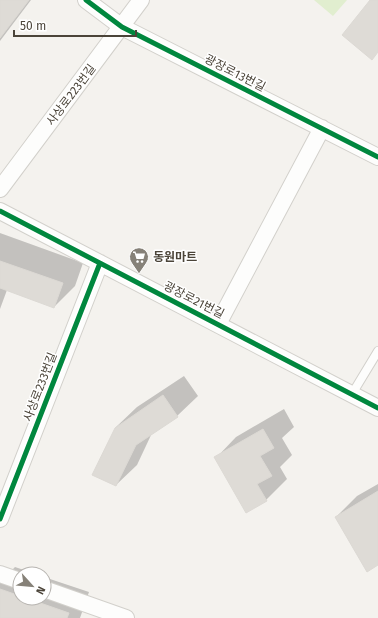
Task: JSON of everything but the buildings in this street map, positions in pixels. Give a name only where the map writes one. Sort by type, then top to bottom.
[{"type":"street","name":"광장로13번길","points":[[86,0],[122,27],[378,158]]},
{"type":"street","name":"사상로223번길","points":[[0,189],[141,0]]},
{"type":"street","points":[[218,324],[322,128]]},
{"type":"street","name":"광장로21번길","points":[[0,211],[378,408]]},
{"type":"street","name":"사상로233번길","points":[[0,519],[100,263]]},
{"type":"street","points":[[0,574],[12,578]]},
{"type":"street","points":[[52,592],[126,618]]},
{"type":"lane","points":[[352,394],[378,351]]},
{"type":"green space","points":[[314,0],[347,0],[333,16]]},
{"type":"cycle path","points":[[86,0],[122,27],[378,157]]},
{"type":"cycle path","points":[[0,211],[378,408]]},
{"type":"cycle path","points":[[0,519],[100,263]]},
{"type":"place","name":"동원마트","points":[[139,274]]}]
